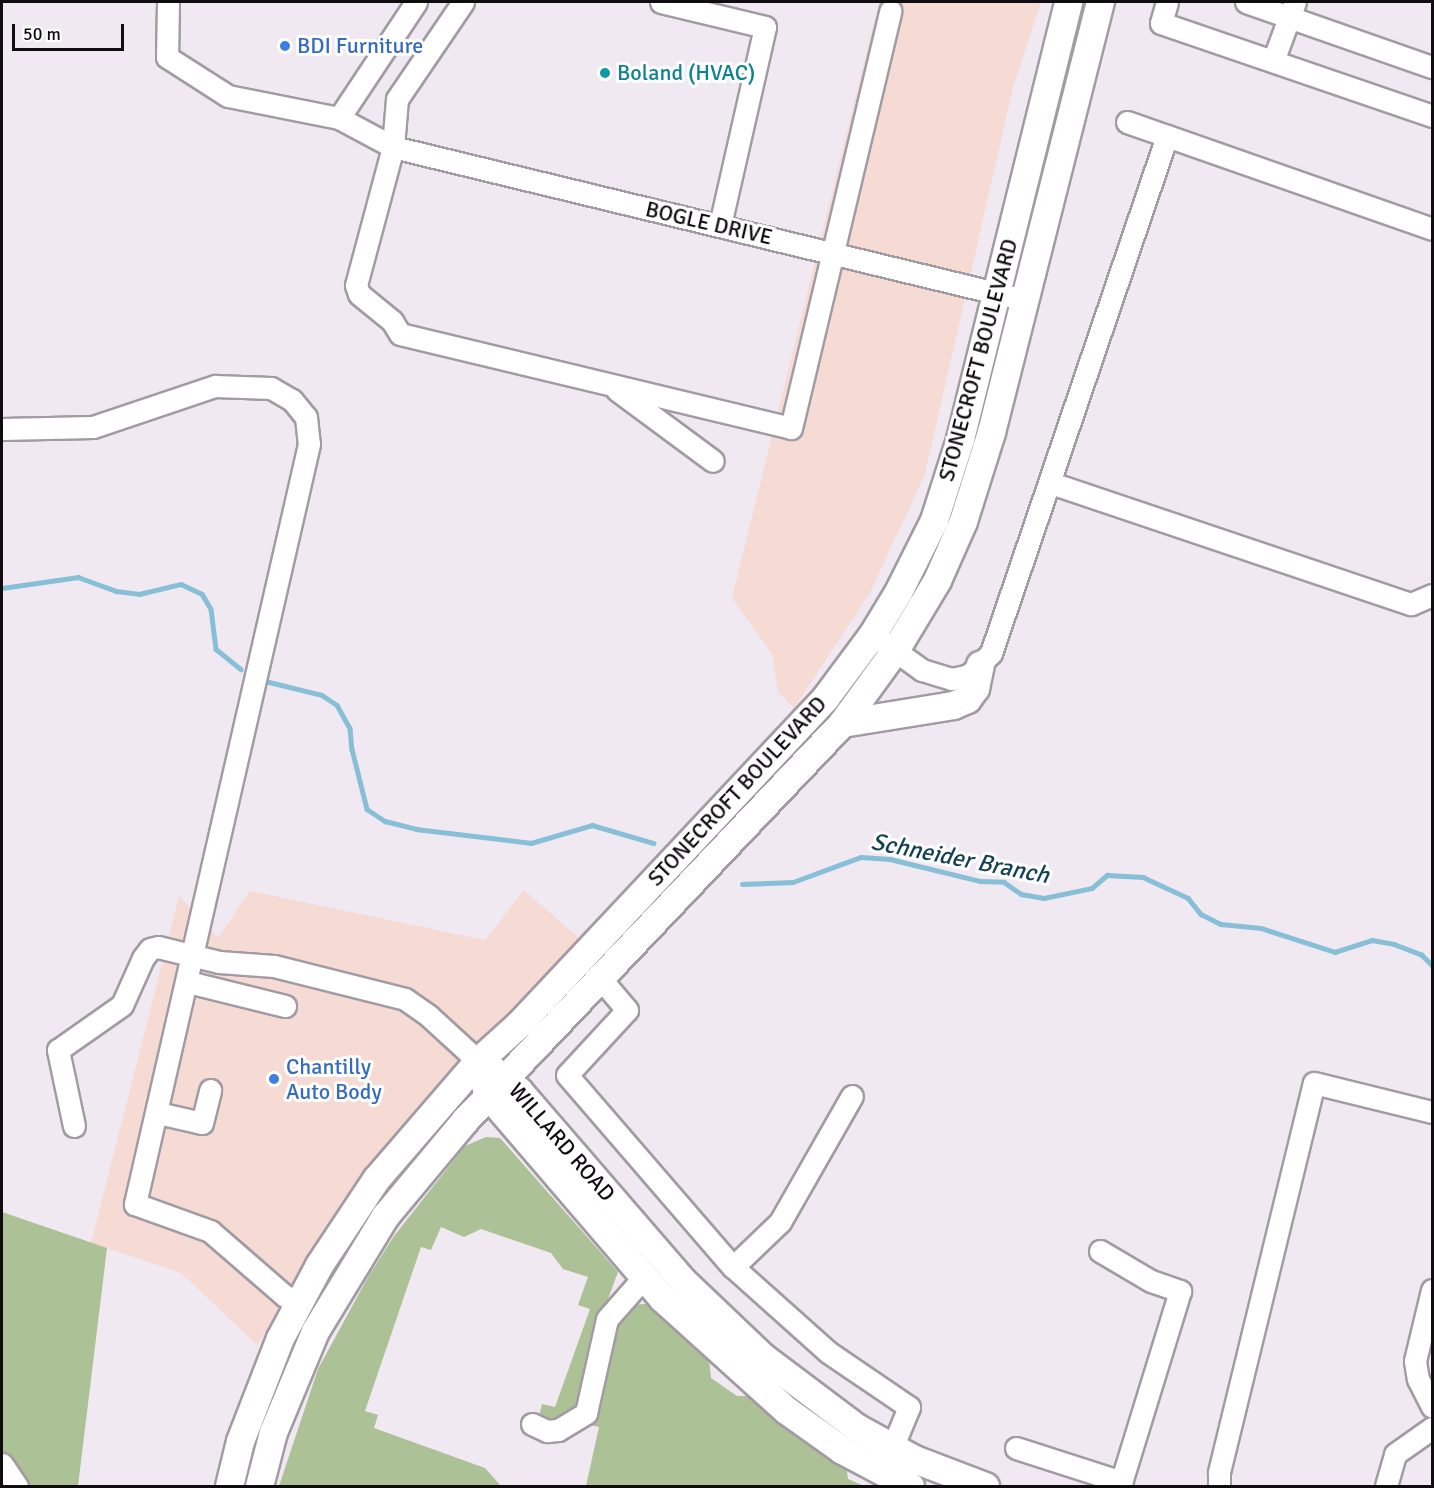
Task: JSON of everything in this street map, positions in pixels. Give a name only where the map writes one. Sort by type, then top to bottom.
[{"type":"main road","name":"STONECROFT BOULEVARD","points":[[228,1486],[240,1441],[264,1376],[299,1301],[376,1179],[478,1061],[520,1023],[825,698],[873,635],[934,520],[960,439],[1068,2]]},
{"type":"main road","name":"STONECROFT BOULEVARD","points":[[259,1486],[273,1432],[293,1380],[339,1286],[411,1182],[600,978],[842,723],[896,650],[937,580],[963,520],[991,432],[1101,2]]},
{"type":"main road","points":[[842,723],[953,705],[967,699],[975,688],[980,665]]},
{"type":"main road","name":"WILLARD ROAD","points":[[478,1061],[644,1277],[745,1377],[786,1410],[882,1472],[910,1486]]},
{"type":"main road","name":"WILLARD ROAD","points":[[498,1087],[681,1280],[802,1389],[893,1447],[986,1486]]},
{"type":"street","name":"BOGLE DRIVE","points":[[168,2],[167,57],[228,96],[339,118],[393,147],[997,291],[1025,300]]},
{"type":"street","points":[[339,118],[416,2]]},
{"type":"street","points":[[463,2],[397,99],[393,147],[356,285],[359,294],[392,321],[400,334],[791,428],[890,11]]},
{"type":"street","points":[[661,2],[765,27],[720,225]]},
{"type":"street","points":[[1167,2],[1161,23],[1432,116]]},
{"type":"street","points":[[1246,2],[1292,9],[1432,67]]},
{"type":"street","points":[[1273,61],[1292,9]]},
{"type":"street","points":[[1127,122],[1432,229]]},
{"type":"street","points":[[873,635],[922,670],[952,679],[969,675],[980,665],[995,642],[1051,483],[1167,136]]},
{"type":"street","points":[[610,385],[713,461]]},
{"type":"street","points":[[2,429],[93,427],[215,386],[271,388],[292,400],[306,417],[309,444],[188,982],[135,1204],[210,1231],[285,1296],[299,1301]]},
{"type":"street","points":[[1051,483],[1411,604],[1432,595]]},
{"type":"street","points":[[74,1126],[58,1050],[122,1005],[150,949],[166,948],[219,962],[274,966],[405,999],[429,1016],[478,1061]]},
{"type":"street","points":[[600,978],[627,1010],[567,1075],[733,1267],[828,1352],[909,1407],[882,1472]]},
{"type":"street","points":[[188,982],[285,1006]]},
{"type":"street","points":[[1219,1486],[1219,1472],[1314,1083],[1432,1112]]},
{"type":"street","points":[[158,1113],[202,1123],[210,1090]]},
{"type":"street","points":[[733,1267],[780,1222],[852,1096]]},
{"type":"street","points":[[1016,1448],[1121,1484],[1180,1291],[1151,1281],[1100,1251]]},
{"type":"street","points":[[532,1424],[547,1431],[558,1430],[586,1413],[607,1319],[644,1277]]},
{"type":"street","points":[[1432,1290],[1415,1361],[1418,1379],[1432,1407]]},
{"type":"street","points":[[1386,1486],[1395,1454],[1432,1428]]},
{"type":"street","points":[[2,1464],[17,1486]]},
{"type":"shaded area","points":[[879,2],[1041,2],[1013,88],[925,474],[870,593],[794,708],[778,692],[772,654],[732,598]]},
{"type":"shaded area","points":[[524,890],[579,938],[365,1169],[257,1345],[181,1273],[91,1243],[179,896],[218,938],[250,891],[485,940]]},
{"type":"green space","points":[[486,1137],[500,1138],[618,1272],[596,1332],[580,1400],[565,1416],[549,1423],[539,1416],[542,1404],[555,1407],[590,1309],[578,1305],[588,1277],[563,1269],[551,1253],[481,1229],[464,1237],[441,1227],[431,1250],[421,1247],[365,1411],[378,1415],[374,1428],[485,1468],[501,1486],[279,1486],[318,1369],[368,1277],[394,1236],[465,1146]]},
{"type":"green space","points":[[2,1212],[107,1248],[78,1486],[2,1486]]},
{"type":"green space","points":[[652,1303],[703,1351],[709,1360],[711,1378],[737,1396],[751,1396],[846,1464],[848,1479],[864,1486],[586,1486],[599,1427],[585,1424],[598,1405],[615,1325],[633,1305]]},
{"type":"waterway","name":"Schneider Branch","points":[[2,588],[78,577],[116,591],[139,594],[181,584],[202,594],[211,609],[216,649],[241,669]]},
{"type":"waterway","name":"Schneider Branch","points":[[265,681],[322,695],[337,705],[350,728],[352,749],[367,809],[385,821],[416,829],[531,843],[592,825],[653,843]]},
{"type":"waterway","name":"Schneider Branch","points":[[742,884],[793,882],[861,857],[890,859],[980,881],[1004,882],[1021,894],[1044,898],[1092,888],[1107,875],[1143,877],[1188,898],[1201,914],[1221,924],[1261,928],[1335,952],[1372,940],[1394,944],[1422,955],[1432,965]]},
{"type":"place","name":"BDI Furniture","points":[[285,46]]},
{"type":"place","name":"Boland (HVAC)","points":[[605,73]]},
{"type":"place","name":"Chantilly Auto Body","points":[[274,1079]]}]
